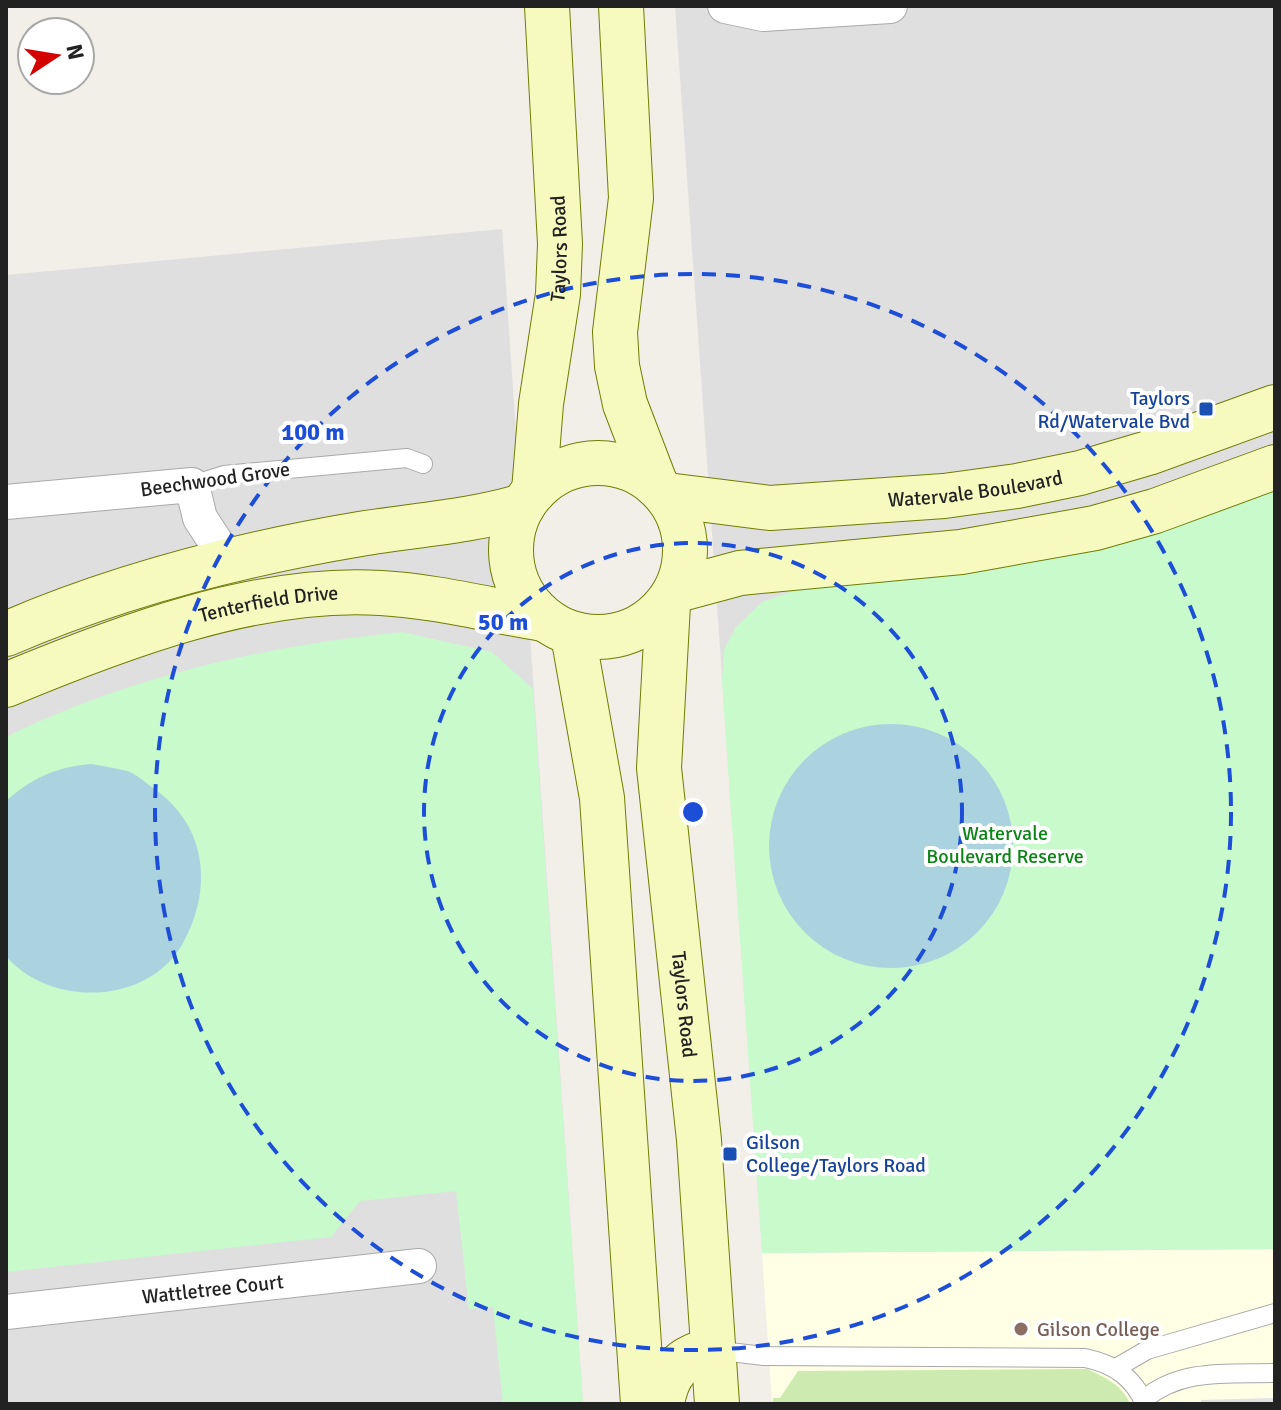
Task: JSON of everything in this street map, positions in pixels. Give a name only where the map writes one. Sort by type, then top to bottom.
[{"type":"main road","name":"Taylors Road","points":[[528,498],[558,294],[560,244],[547,6]]},
{"type":"main road","points":[[528,498],[512,541],[515,578],[526,600],[558,627],[599,638],[625,634],[649,622],[672,597],[686,551],[677,513],[662,490],[625,404],[617,366],[615,332],[631,198],[621,6]]},
{"type":"main road","name":"Watervale Boulevard","points":[[662,490],[770,508],[944,496],[1017,486],[1094,469],[1275,407]]},
{"type":"main road","points":[[6,634],[151,583],[358,535],[469,520],[528,498],[555,474],[580,464],[608,463],[634,470],[662,490]]},
{"type":"main road","points":[[672,597],[740,573],[961,552],[1049,538],[1155,511],[1275,467]]},
{"type":"main road","name":"Tenterfield Drive","points":[[6,685],[155,629],[308,595],[379,593],[558,627]]},
{"type":"main road","name":"Taylors Road","points":[[672,597],[659,768],[698,1126],[717,1404]]},
{"type":"main road","points":[[558,627],[602,798],[643,1404]]},
{"type":"main road","points":[[662,1404],[666,1382],[677,1366],[694,1354],[713,1350]]},
{"type":"street","points":[[725,6],[763,14],[890,6]]},
{"type":"street","points":[[192,485],[200,518],[230,564]]},
{"type":"street","name":"Beechwood Grove","points":[[6,502],[192,485]]},
{"type":"street","name":"Wattletree Court","points":[[6,1312],[419,1266]]},
{"type":"lane","name":"Beechwood Grove","points":[[192,485],[224,475],[407,458],[423,464]]},
{"type":"lane","points":[[1116,1368],[1147,1350],[1275,1313]]},
{"type":"lane","points":[[713,1350],[764,1356],[1085,1358],[1116,1368],[1130,1379],[1144,1402],[1161,1385],[1178,1378],[1275,1373]]},
{"type":"shaded area","points":[[675,6],[1275,6],[1275,1404],[773,1404]]},
{"type":"shaded area","points":[[502,229],[583,1404],[6,1404],[6,275]]},
{"type":"shaded area","name":"Gilson College","points":[[1275,1249],[1275,1404],[772,1404],[762,1253]]},
{"type":"shaded area","points":[[1275,1398],[1275,1404],[1201,1404],[1201,1400]]},
{"type":"green space","name":"Watervale Boulevard Reserve","points":[[1275,472],[1275,1249],[762,1253],[722,683],[724,650],[736,627],[762,602],[799,589],[996,570]]},
{"type":"green space","points":[[402,632],[492,652],[533,689],[583,1404],[503,1404],[493,1307],[469,1309],[456,1191],[360,1201],[331,1237],[6,1272],[6,737],[101,697],[199,667],[299,646]]},
{"type":"green space","points":[[1087,1369],[1118,1387],[1130,1404],[773,1404],[773,1398],[780,1398],[798,1371]]},
{"type":"water","points":[[891,724],[915,726],[938,733],[977,760],[1004,799],[1011,822],[1011,870],[1004,893],[977,932],[938,959],[915,966],[891,968],[867,966],[844,959],[805,932],[778,893],[771,870],[769,846],[771,822],[778,799],[805,760],[844,733],[867,726]]},
{"type":"water","points":[[91,764],[130,772],[171,803],[185,820],[194,839],[200,859],[201,880],[199,902],[192,924],[182,945],[166,965],[145,980],[122,989],[97,992],[71,991],[47,984],[24,973],[6,956],[6,801],[45,775]]},
{"type":"place","name":"Taylors Rd/Watervale Bvd","points":[[1206,409]]},
{"type":"place","name":"Gilson College/Taylors Road","points":[[730,1154]]},
{"type":"place","name":"Gilson College","points":[[1021,1329]]}]
